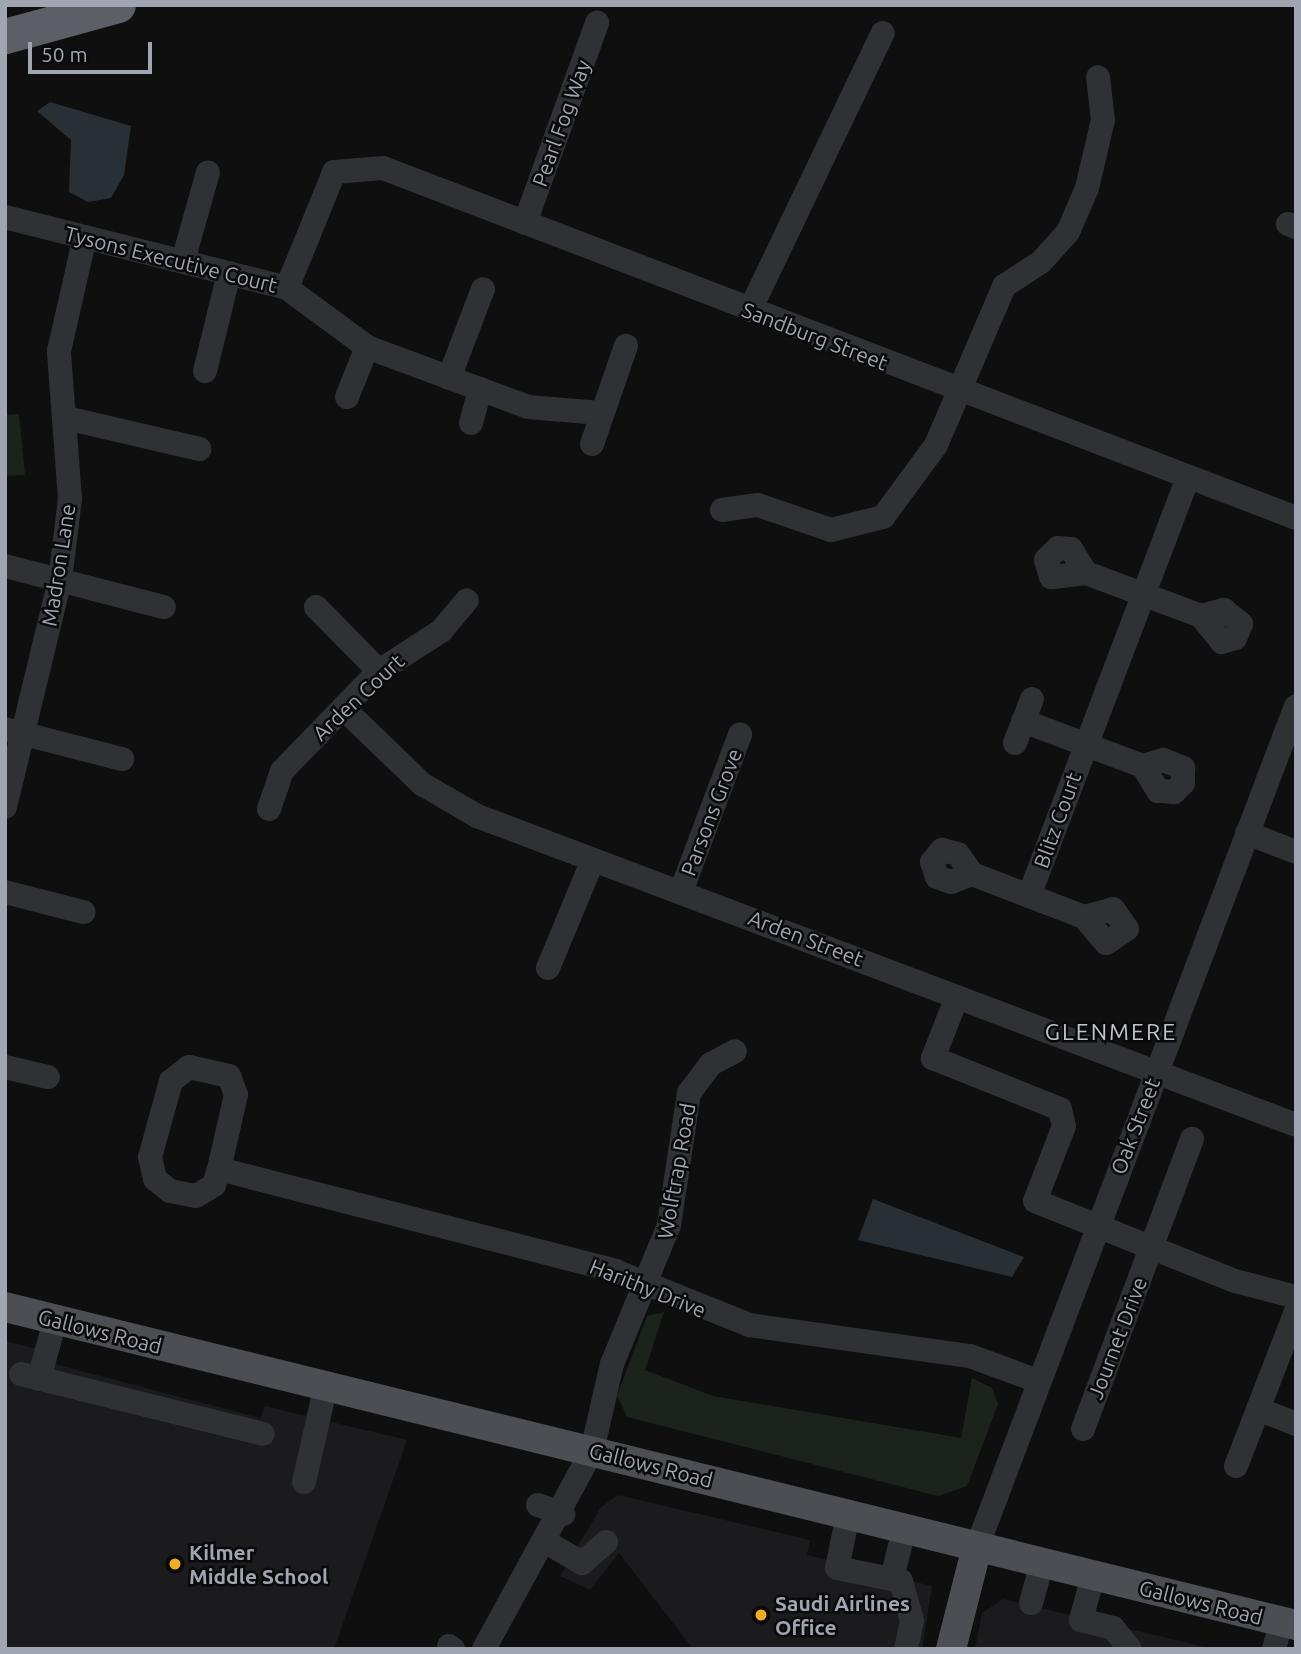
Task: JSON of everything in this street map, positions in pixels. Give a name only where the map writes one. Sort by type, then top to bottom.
[{"type":"highway","points":[[5,38],[118,5]]},
{"type":"main road","name":"Gallows Road","points":[[5,1307],[1042,1563],[1284,1632]]},
{"type":"main road","points":[[951,1649],[977,1547]]},
{"type":"street","name":"Pearl Fog Way","points":[[525,223],[597,23]]},
{"type":"street","points":[[750,310],[883,33]]},
{"type":"street","points":[[722,510],[758,505],[831,530],[883,517],[936,445],[1004,286],[1041,262],[1068,232],[1087,188],[1103,120],[1098,77]]},
{"type":"street","name":"Sandburg Street","points":[[287,288],[334,172],[383,168],[958,391],[1296,518]]},
{"type":"street","points":[[183,261],[208,172]]},
{"type":"street","name":"Tysons Executive Court","points":[[5,217],[287,288],[367,347],[528,407],[601,413]]},
{"type":"street","name":"Madron Lane","points":[[5,807],[14,731],[60,580],[70,499],[60,342],[85,237]]},
{"type":"street","points":[[205,371],[229,273]]},
{"type":"street","points":[[449,378],[483,289]]},
{"type":"street","points":[[592,444],[626,346]]},
{"type":"street","points":[[347,397],[367,347]]},
{"type":"street","points":[[471,423],[480,389]]},
{"type":"street","points":[[66,418],[199,449]]},
{"type":"street","name":"Blitz Court","points":[[1029,896],[1188,477]]},
{"type":"street","points":[[5,566],[164,607]]},
{"type":"street","points":[[1086,572],[1201,616]]},
{"type":"street","name":"Arden Court","points":[[269,809],[282,771],[379,671],[441,631],[467,600]]},
{"type":"street","points":[[316,607],[379,671]]},
{"type":"street","name":"Oak Street","points":[[977,1547],[1296,706]]},
{"type":"street","name":"Arden Street","points":[[343,708],[447,801],[593,860],[682,889],[957,997],[1296,1125]]},
{"type":"street","name":"Blitz Court","points":[[1023,721],[1143,766]]},
{"type":"street","points":[[14,731],[122,759]]},
{"type":"street","name":"Parsons Grove","points":[[682,889],[740,735]]},
{"type":"street","points":[[1247,833],[1296,852]]},
{"type":"street","points":[[548,968],[593,860]]},
{"type":"street","name":"Blitz Court","points":[[972,874],[1084,917]]},
{"type":"street","points":[[5,892],[83,912]]},
{"type":"street","points":[[957,997],[933,1058],[1060,1108],[1064,1126],[1035,1201],[1152,1247],[1296,1297]]},
{"type":"street","name":"Wolftrap Road","points":[[484,1649],[563,1514],[592,1451],[612,1364],[648,1288],[670,1225],[689,1093],[711,1063],[735,1051]]},
{"type":"street","points":[[5,1067],[48,1077]]},
{"type":"street","points":[[189,1067],[229,1076],[236,1095],[219,1170],[214,1185],[196,1196],[170,1191],[155,1179],[150,1157],[171,1081],[189,1067]]},
{"type":"street","name":"Journet Drive","points":[[1083,1429],[1192,1139]]},
{"type":"street","name":"Harithy Drive","points":[[219,1170],[592,1264],[749,1325],[970,1356],[1038,1381]]},
{"type":"street","points":[[1236,1466],[1296,1311]]},
{"type":"street","points":[[55,1321],[30,1377],[263,1434]]},
{"type":"street","points":[[304,1482],[326,1385]]},
{"type":"street","points":[[1258,1409],[1296,1424]]},
{"type":"street","points":[[538,1505],[563,1514]]},
{"type":"street","points":[[848,1515],[837,1568],[901,1581],[912,1621],[906,1649]]},
{"type":"street","points":[[892,1579],[904,1529]]},
{"type":"street","points":[[546,1542],[582,1563],[606,1542]]},
{"type":"street","points":[[1031,1603],[1042,1563]]},
{"type":"street","points":[[1093,1576],[1082,1620],[1113,1628],[1130,1649]]},
{"type":"shaded area","points":[[50,102],[131,126],[124,175],[111,198],[88,202],[69,192],[71,140],[37,111]]},
{"type":"shaded area","points":[[19,414],[25,475],[5,476],[5,415]]},
{"type":"shaded area","points":[[873,1199],[1024,1257],[1012,1277],[858,1240]]},
{"type":"shaded area","points":[[664,1312],[645,1370],[713,1396],[961,1438],[972,1378],[992,1388],[998,1404],[967,1486],[938,1496],[627,1417],[617,1396],[647,1316]]},
{"type":"shaded area","points":[[5,1341],[50,1352],[47,1362],[260,1418],[265,1406],[407,1440],[334,1649],[5,1649]]},
{"type":"shaded area","points":[[618,1495],[810,1540],[807,1555],[932,1586],[922,1649],[693,1649],[619,1553],[590,1590],[560,1576],[601,1507]]},
{"type":"shaded area","points":[[1003,1599],[1213,1649],[975,1649],[982,1613]]},
{"type":"place","name":"Kilmer Middle School","points":[[175,1564]]},
{"type":"place","name":"Saudi Airlines Office","points":[[761,1615]]},
{"type":"district","name":"GLENMERE","points":[[1111,1032]]}]
